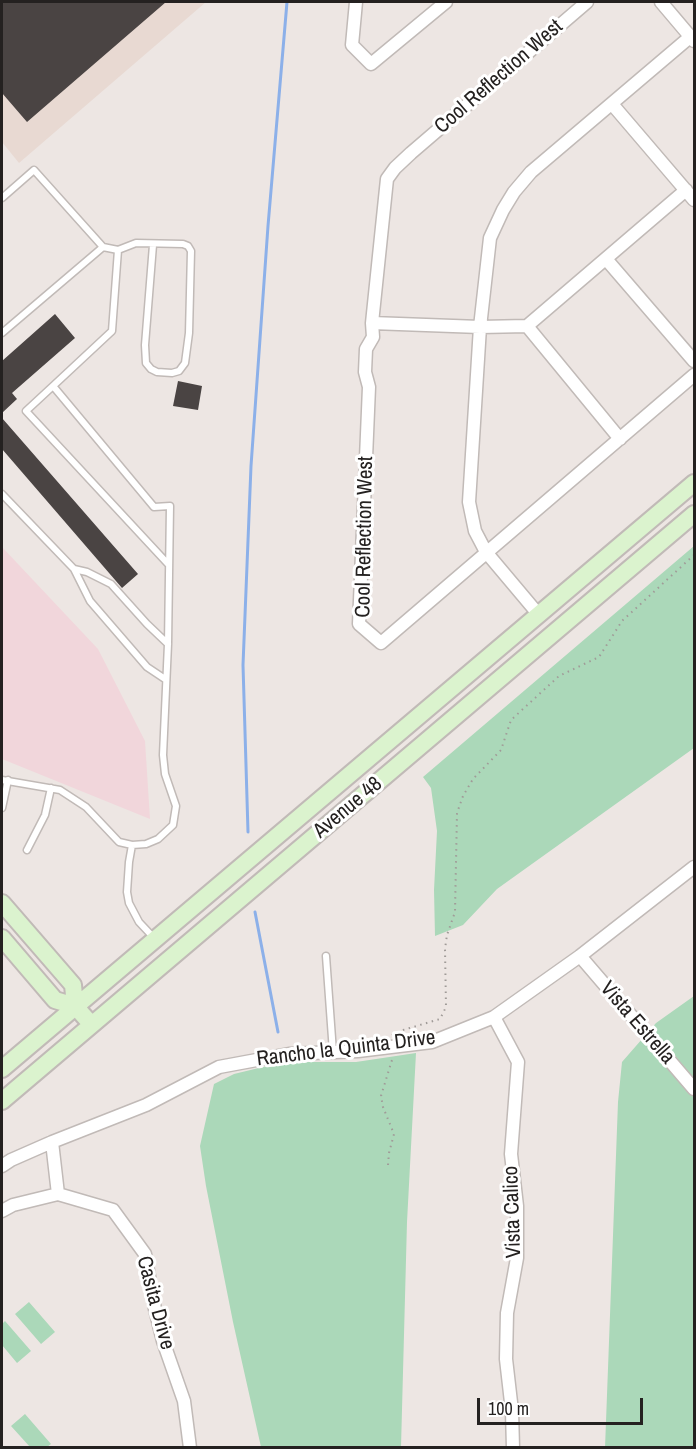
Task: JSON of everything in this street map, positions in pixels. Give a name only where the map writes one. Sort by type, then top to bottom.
[{"type":"main road","name":"Avenue 48","points":[[2,1069],[694,483]]},
{"type":"main road","points":[[668,536],[694,501]]},
{"type":"main road","name":"Avenue 48","points":[[2,1101],[694,514]]},
{"type":"main road","points":[[538,615],[554,633]]},
{"type":"main road","points":[[2,903],[73,985],[75,1006]]},
{"type":"main road","points":[[2,938],[55,1000],[75,1006],[91,1024]]},
{"type":"street","points":[[356,2],[351,45],[371,64],[446,2]]},
{"type":"street","name":"Cool Reflection West","points":[[587,2],[411,153],[387,179],[372,323],[373,338],[366,349],[365,372],[369,387],[359,624],[381,643],[694,375]]},
{"type":"street","points":[[538,615],[486,552],[475,531],[469,502],[480,327],[490,238],[514,192],[531,172],[692,39],[661,2]]},
{"type":"street","points":[[372,323],[480,327],[527,326],[606,259],[690,195],[612,104]]},
{"type":"street","points":[[606,259],[694,362]]},
{"type":"street","points":[[527,326],[620,439]]},
{"type":"street","name":"Rancho la Quinta Drive","points":[[2,1166],[52,1142],[146,1105],[219,1067],[289,1054],[358,1051],[432,1042],[494,1017],[580,956],[694,867]]},
{"type":"street","name":"Vista Estrella","points":[[580,956],[694,1089]]},
{"type":"street","name":"Vista Calico","points":[[494,1017],[518,1062],[511,1154],[517,1206],[518,1258],[507,1313],[506,1359],[512,1411],[513,1448]]},
{"type":"street","points":[[52,1142],[58,1194]]},
{"type":"street","name":"Casita Drive","points":[[2,1211],[13,1205],[58,1194],[113,1210],[145,1254],[163,1341],[184,1401],[190,1448]]},
{"type":"lane","points":[[2,198],[34,170],[103,247],[118,250],[136,243],[188,246],[191,251],[189,333],[185,363],[179,371],[172,373],[157,372],[148,367],[146,363],[145,345],[153,245]]},
{"type":"lane","points":[[2,333],[103,247]]},
{"type":"lane","points":[[118,250],[112,331],[26,411],[169,565]]},
{"type":"lane","points":[[2,808],[5,780],[60,790],[86,807],[119,842],[132,845],[146,844],[158,839],[173,825],[176,806],[165,774],[163,755],[168,644],[170,506],[154,507],[53,386]]},
{"type":"lane","points":[[2,494],[74,569],[90,601],[147,667],[165,679]]},
{"type":"lane","points":[[74,569],[87,572],[111,584],[168,644]]},
{"type":"lane","points":[[27,850],[45,815],[51,788]]},
{"type":"lane","points":[[132,845],[128,872],[129,903],[139,922],[155,939]]},
{"type":"lane","points":[[326,956],[333,1052]]},
{"type":"path","points":[[391,1039],[394,1033],[440,1019],[446,1007],[445,949],[455,912],[457,813],[463,796],[473,779],[501,750],[511,720],[559,676],[599,657],[628,614],[694,555]]},
{"type":"path","points":[[388,1166],[394,1134],[381,1096],[392,1060]]},
{"type":"shaded area","points":[[2,2],[206,2],[19,163],[2,142]]},
{"type":"shaded area","points":[[2,547],[98,649],[145,741],[150,819],[2,759]]},
{"type":"green space","points":[[694,546],[694,748],[497,889],[463,925],[435,936],[434,890],[437,831],[431,788],[423,777]]},
{"type":"green space","points":[[694,996],[694,1447],[605,1448],[618,1102],[622,1062],[656,1023]]},
{"type":"green space","points":[[416,1053],[407,1222],[401,1447],[261,1447],[233,1322],[200,1146],[214,1084],[234,1074],[267,1066],[303,1062],[356,1062]]},
{"type":"green space","points":[[29,1302],[55,1332],[41,1344],[15,1314]]},
{"type":"green space","points":[[5,1321],[31,1351],[17,1363],[2,1345],[2,1324]]},
{"type":"green space","points":[[25,1414],[51,1444],[47,1447],[30,1447],[11,1426]]},
{"type":"building","points":[[2,2],[166,2],[27,122],[2,93]]},
{"type":"building","points":[[55,314],[75,338],[12,393],[17,399],[2,413],[2,361]]},
{"type":"building","points":[[178,381],[202,386],[198,410],[173,406]]},
{"type":"building","points":[[2,418],[138,574],[122,588],[2,449]]},
{"type":"waterway","points":[[248,832],[243,665],[251,466],[287,2]]},
{"type":"waterway","points":[[255,912],[278,1032]]}]
